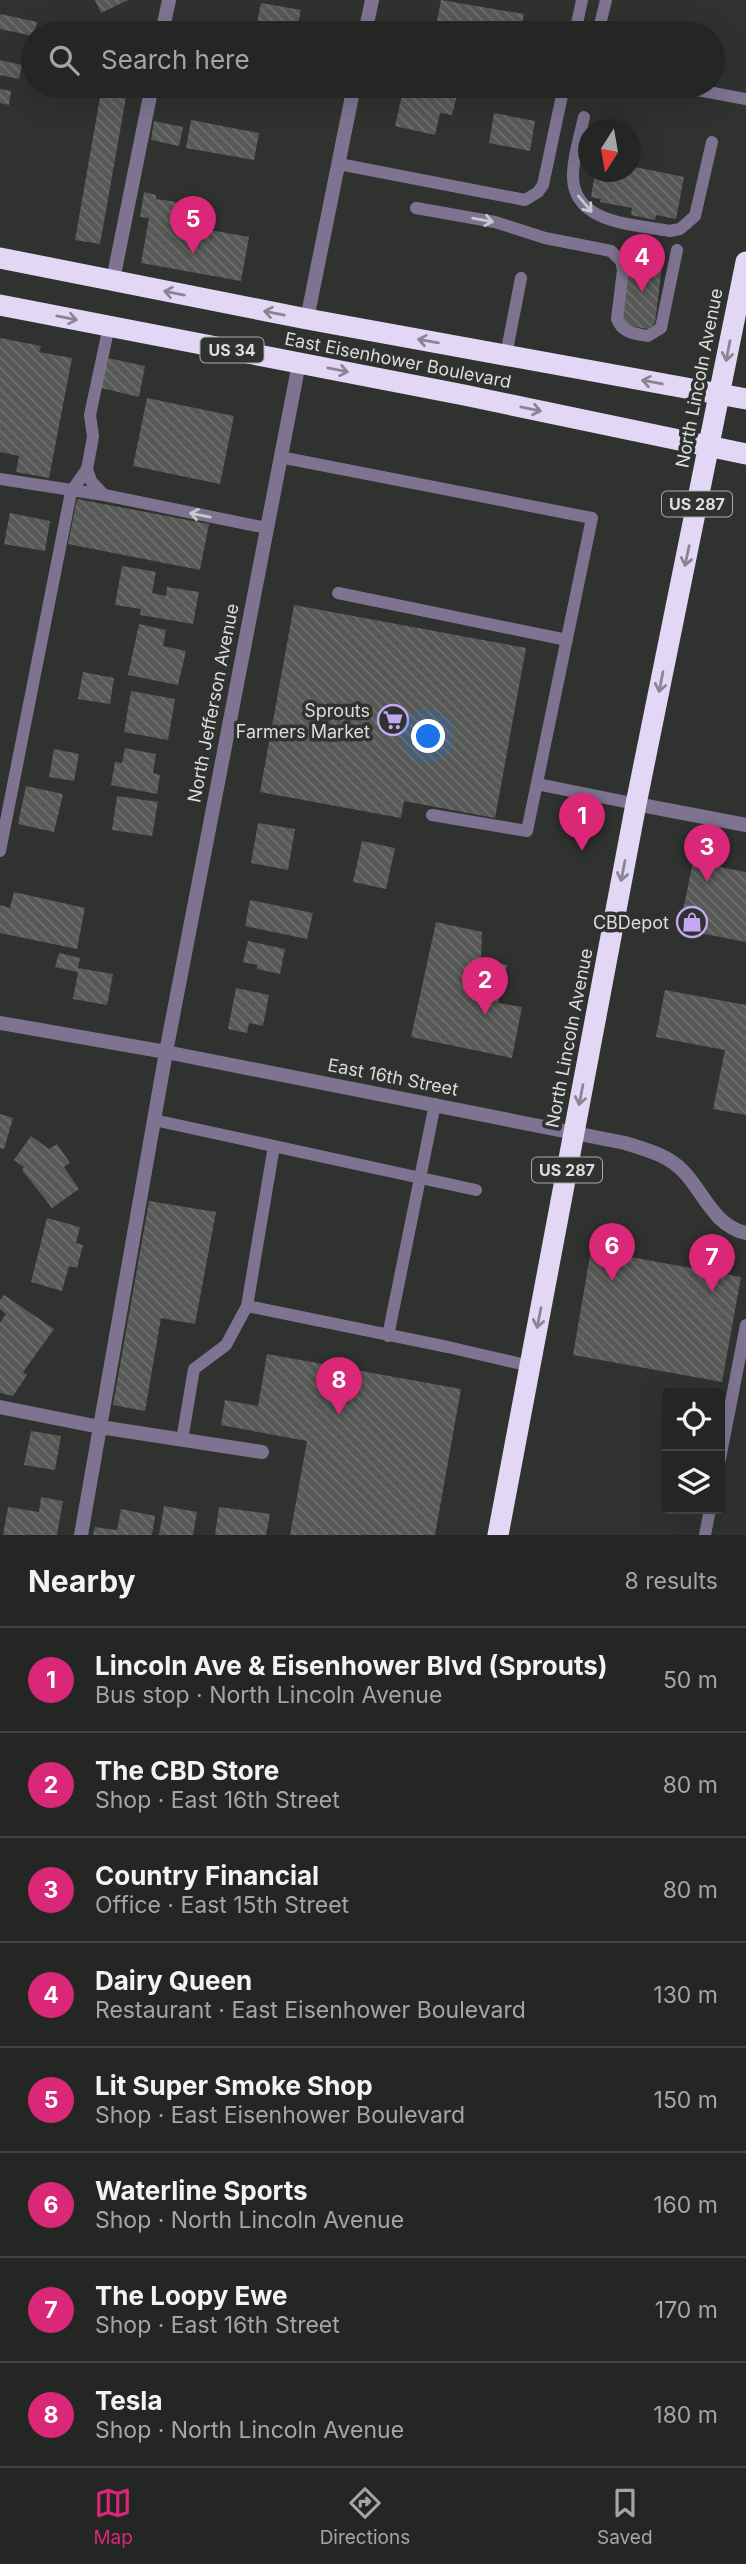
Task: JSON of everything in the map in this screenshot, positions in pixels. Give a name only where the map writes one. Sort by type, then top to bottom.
[{"type":"highway","name":"East Eisenhower Boulevard","points":[[0,258],[307,319],[746,399]]},
{"type":"highway","name":"North Lincoln Avenue","points":[[498,1535],[636,804],[746,262]]},
{"type":"highway","name":"East Eisenhower Boulevard","points":[[0,305],[746,454]]},
{"type":"street","points":[[165,21],[169,0]]},
{"type":"street","points":[[368,21],[372,0]]},
{"type":"street","points":[[113,280],[150,98]]},
{"type":"street","points":[[307,319],[352,98]]},
{"type":"street","name":"North Jefferson Avenue","points":[[81,1535],[153,1120],[299,363]]},
{"type":"street","points":[[636,804],[746,825]]},
{"type":"street","name":"East 16th Street","points":[[0,1023],[166,1052],[625,1143],[664,1156],[685,1172],[716,1216],[739,1232],[746,1233]]},
{"type":"street","points":[[0,1407],[100,1427],[262,1452]]},
{"type":"lane","points":[[578,21],[582,0]]},
{"type":"lane","points":[[601,21],[606,0]]},
{"type":"lane","points":[[725,95],[746,99]]},
{"type":"lane","points":[[339,164],[525,200],[538,192],[543,185],[561,98]]},
{"type":"lane","points":[[584,117],[573,179],[583,207],[597,216],[657,229],[680,229],[695,216],[712,142]]},
{"type":"lane","points":[[416,208],[495,222],[544,237],[611,251],[621,261],[623,270],[617,319],[624,330],[635,334],[648,336],[661,328],[677,250]]},
{"type":"lane","points":[[506,355],[521,278]]},
{"type":"lane","points":[[0,851],[71,492],[87,469],[93,437],[90,415],[109,326]]},
{"type":"lane","points":[[281,457],[592,517],[527,831],[432,815]]},
{"type":"lane","points":[[87,469],[91,481],[104,495]]},
{"type":"lane","points":[[0,479],[104,495],[267,528]]},
{"type":"lane","points":[[338,593],[567,640]]},
{"type":"lane","points":[[537,784],[636,804]]},
{"type":"lane","points":[[388,1336],[435,1104]]},
{"type":"lane","points":[[153,1120],[475,1190]]},
{"type":"lane","points":[[182,1440],[194,1369],[226,1345],[247,1306],[274,1146]]},
{"type":"lane","points":[[247,1306],[530,1366]]},
{"type":"lane","points":[[722,1451],[746,1325]]},
{"type":"lane","points":[[705,1535],[709,1514]]},
{"type":"building","points":[[95,0],[128,0],[101,13]]},
{"type":"building","points":[[441,0],[524,14],[523,21],[437,21]]},
{"type":"building","points":[[261,3],[301,10],[299,21],[257,21]]},
{"type":"building","points":[[0,14],[32,21],[21,21],[21,33],[0,29]]},
{"type":"building","points":[[0,60],[21,65],[19,79],[0,75]]},
{"type":"building","points":[[0,89],[11,91],[9,105],[0,103]]},
{"type":"building","points":[[100,98],[126,98],[100,244],[75,240]]},
{"type":"building","points":[[401,98],[456,98],[452,115],[440,113],[435,135],[395,126]]},
{"type":"building","points":[[494,113],[535,121],[530,151],[489,143]]},
{"type":"building","points":[[191,120],[259,133],[254,160],[186,148]]},
{"type":"building","points":[[154,121],[183,127],[179,146],[151,140]]},
{"type":"building","points":[[641,168],[684,177],[676,219],[656,215],[655,220],[631,215],[632,208],[600,202],[601,199],[591,197],[594,182],[641,182]]},
{"type":"building","points":[[144,192],[156,195],[156,199],[177,202],[174,218],[189,220],[188,226],[249,237],[241,281],[141,263],[149,218],[140,217]]},
{"type":"building","points":[[629,262],[662,266],[655,323],[649,329],[628,326],[622,318]]},
{"type":"building","points":[[0,338],[41,346],[39,352],[72,358],[49,478],[16,472],[19,456],[0,452]]},
{"type":"building","points":[[108,358],[145,366],[139,397],[101,388]]},
{"type":"building","points":[[147,398],[234,416],[220,484],[133,466]]},
{"type":"building","points":[[77,499],[209,524],[200,570],[68,544]]},
{"type":"building","points":[[10,513],[50,521],[45,551],[4,544]]},
{"type":"building","points":[[122,566],[156,572],[152,593],[166,596],[167,587],[199,592],[193,624],[140,615],[141,609],[115,605]]},
{"type":"building","name":"Sprouts Farmers Market","points":[[294,605],[526,648],[495,818],[404,801],[401,818],[260,792]]},
{"type":"building","points":[[139,624],[166,630],[163,646],[186,651],[178,685],[128,675]]},
{"type":"building","points":[[83,672],[114,678],[110,704],[78,699]]},
{"type":"building","points":[[131,691],[175,699],[168,740],[124,732]]},
{"type":"building","points":[[125,748],[156,754],[153,773],[160,775],[157,794],[111,785],[115,762],[122,763]]},
{"type":"building","points":[[54,749],[79,754],[74,781],[49,777]]},
{"type":"building","points":[[26,786],[63,794],[54,832],[18,824]]},
{"type":"building","points":[[117,796],[158,802],[152,836],[112,830]]},
{"type":"building","points":[[258,823],[295,829],[288,870],[251,863]]},
{"type":"building","points":[[362,841],[395,848],[386,889],[353,882]]},
{"type":"building","points":[[693,862],[746,872],[746,942],[679,929]]},
{"type":"building","points":[[14,892],[85,908],[77,949],[0,933],[0,905],[10,908]]},
{"type":"building","points":[[250,900],[313,913],[307,939],[245,926]]},
{"type":"building","points":[[436,922],[482,932],[481,960],[507,965],[498,1003],[522,1007],[512,1058],[411,1037]]},
{"type":"building","points":[[248,941],[285,949],[280,974],[257,969],[257,965],[243,962]]},
{"type":"building","points":[[59,953],[80,958],[78,968],[113,974],[107,1005],[73,999],[78,972],[55,967]]},
{"type":"building","points":[[236,988],[269,995],[263,1026],[249,1023],[247,1033],[228,1029]]},
{"type":"building","points":[[665,990],[746,1005],[746,1115],[713,1109],[725,1050],[656,1037]]},
{"type":"building","points":[[0,1114],[13,1118],[4,1149],[0,1148]]},
{"type":"building","points":[[31,1136],[49,1149],[57,1144],[70,1163],[64,1167],[79,1189],[52,1208],[22,1170],[24,1167],[14,1160]]},
{"type":"building","points":[[149,1201],[216,1212],[195,1324],[161,1318],[145,1411],[113,1405]]},
{"type":"building","points":[[47,1218],[80,1227],[76,1243],[83,1245],[77,1268],[69,1266],[62,1291],[31,1282]]},
{"type":"building","points":[[591,1250],[741,1277],[722,1382],[573,1355]]},
{"type":"building","points":[[4,1295],[54,1329],[23,1372],[27,1375],[13,1396],[0,1393],[0,1323],[6,1314],[0,1309],[0,1300]]},
{"type":"building","points":[[267,1354],[461,1389],[435,1535],[290,1535],[307,1441],[221,1425],[225,1400],[258,1406]]},
{"type":"building","points":[[31,1431],[61,1436],[55,1470],[24,1465]]},
{"type":"building","points":[[41,1497],[63,1501],[57,1535],[3,1535],[8,1507],[39,1512]]},
{"type":"building","points":[[164,1506],[197,1512],[193,1535],[159,1535]]},
{"type":"building","points":[[219,1507],[270,1514],[266,1535],[215,1535]]},
{"type":"building","points":[[121,1509],[155,1516],[152,1535],[93,1535],[95,1527],[117,1530]]},
{"type":"place","name":"Lit Super Smoke Shop","points":[[193,254]]},
{"type":"place","name":"Dairy Queen","points":[[642,292]]},
{"type":"place","name":"Sprouts Farmers Market","points":[[393,720]]},
{"type":"place","name":"Lincoln Ave & Eisenhower Blvd (Sprouts)","points":[[582,851]]},
{"type":"place","name":"Country Financial","points":[[707,882]]},
{"type":"place","name":"CBDepot","points":[[692,922]]},
{"type":"place","name":"The CBD Store","points":[[485,1015]]},
{"type":"place","name":"Waterline Sports","points":[[612,1281]]},
{"type":"place","name":"The Loopy Ewe","points":[[712,1292]]},
{"type":"place","name":"Tesla","points":[[339,1415]]}]
